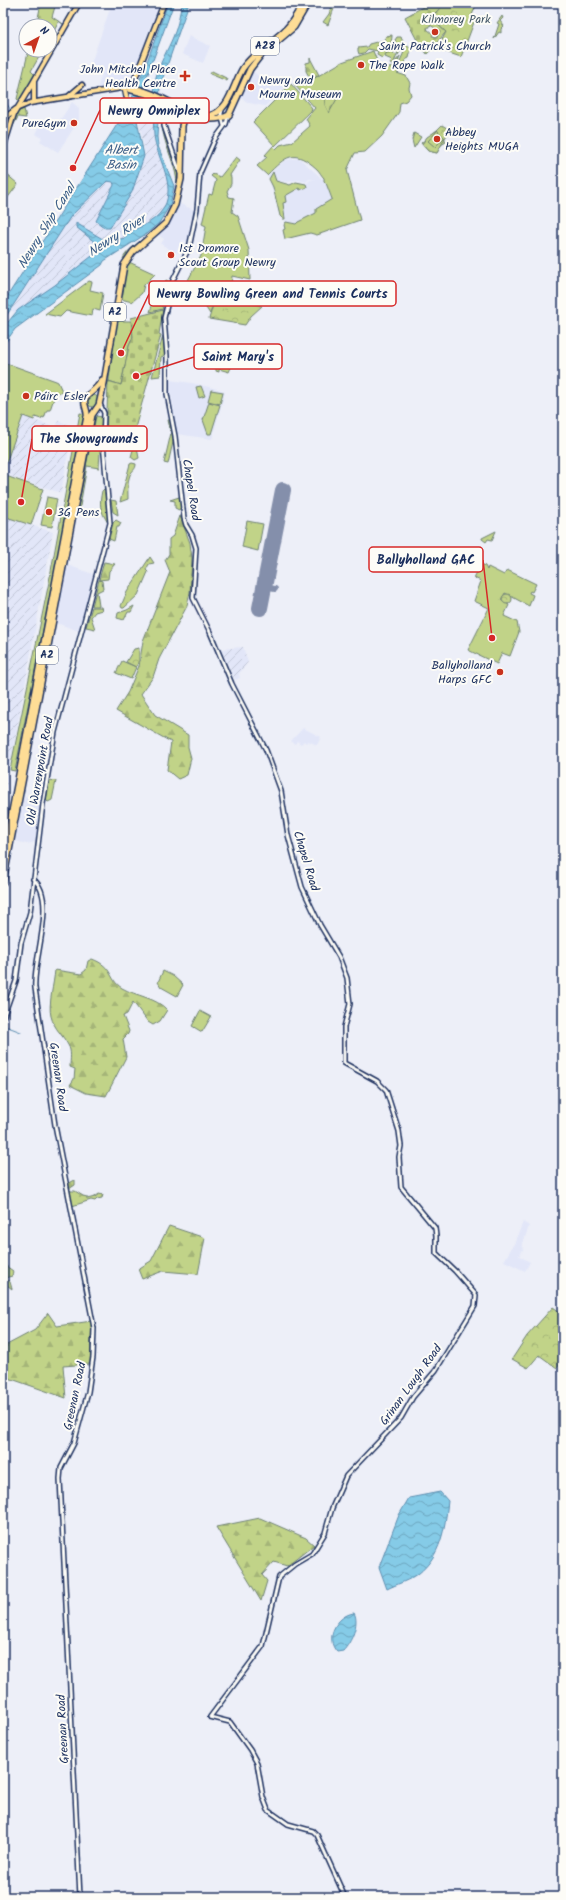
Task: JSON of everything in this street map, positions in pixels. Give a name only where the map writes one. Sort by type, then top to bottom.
[{"type":"highway","name":"A28","points":[[225,114],[237,79],[246,64],[257,52],[286,28],[295,17],[303,3]]},
{"type":"highway","name":"A28","points":[[225,114],[245,77],[257,60],[290,31],[298,22],[308,3]]},
{"type":"highway","points":[[177,110],[183,121],[198,118],[216,120],[225,114]]},
{"type":"highway","points":[[186,111],[209,116],[225,114]]},
{"type":"highway","points":[[186,111],[198,118]]},
{"type":"highway","name":"A2","points":[[3,882],[91,420],[100,401],[124,265],[133,252],[168,220],[176,203],[181,175],[183,121],[186,111]]},
{"type":"highway","name":"A2","points":[[3,859],[87,416],[85,400],[99,387],[105,374]]},
{"type":"highway","points":[[90,394],[96,394],[100,401]]},
{"type":"highway","points":[[86,406],[90,410],[96,408]]},
{"type":"main road","points":[[3,148],[16,109],[79,3]]},
{"type":"main road","points":[[133,89],[164,3]]},
{"type":"main road","points":[[123,89],[134,80],[137,75]]},
{"type":"main road","points":[[133,89],[134,80]]},
{"type":"main road","points":[[34,81],[34,102]]},
{"type":"main road","points":[[68,97],[82,85],[90,93]]},
{"type":"main road","points":[[123,89],[127,99]]},
{"type":"main road","points":[[3,120],[16,109],[34,102],[123,89],[133,89],[186,111]]},
{"type":"main road","points":[[162,101],[177,110],[186,111]]},
{"type":"street","points":[[162,101],[164,126],[181,175]]},
{"type":"street","name":"Chapel Road","points":[[225,114],[224,126],[215,139],[202,169],[189,248],[171,286],[165,308],[164,329],[167,394],[173,425],[184,518],[196,548],[193,598],[210,632],[232,684],[266,750],[281,791],[288,836],[302,887],[320,925],[339,957],[346,973],[350,1004],[344,1027],[344,1063],[377,1081],[386,1090],[399,1131],[399,1157],[402,1187],[435,1228],[436,1253],[471,1288],[476,1295],[475,1306]]},
{"type":"street","name":"Old Warrenpoint Road","points":[[3,1018],[16,982],[21,943],[28,920],[52,745],[110,523],[104,455],[103,410],[100,401]]},
{"type":"street","points":[[96,408],[103,410]]},
{"type":"street","name":"Greenan Road","points":[[34,879],[40,888],[44,904],[44,925],[34,971],[35,988],[56,1128],[94,1328],[93,1357],[88,1392],[74,1445],[61,1468],[60,1479],[80,1897]]},
{"type":"street","name":"Grinan Lough Road","points":[[346,1897],[316,1835],[313,1832],[290,1825],[268,1810],[263,1797],[258,1766],[250,1750],[230,1722],[210,1717],[263,1646],[279,1577],[295,1564],[312,1554],[324,1533],[332,1508],[346,1476],[401,1418],[413,1397],[436,1370],[475,1306]]},
{"type":"shaded area","points":[[112,3],[161,3],[158,5],[154,22],[152,22],[149,30],[136,71],[133,70],[130,77],[123,79],[123,84],[97,89],[102,74],[89,69]]},
{"type":"shaded area","points":[[189,36],[210,46],[203,63],[182,54]]},
{"type":"shaded area","points":[[251,70],[272,87],[278,80],[285,87],[265,106],[249,103],[240,97]]},
{"type":"shaded area","points":[[142,98],[155,104],[154,140],[168,181],[167,203],[158,219],[16,314],[11,310],[71,215],[109,180],[114,185],[100,214],[132,192],[145,154],[139,121],[136,115]]},
{"type":"shaded area","points":[[72,102],[79,108],[79,120],[58,152],[40,141],[42,138],[36,134],[41,124],[53,131]]},
{"type":"shaded area","points":[[299,158],[326,182],[341,227],[317,235],[310,233],[285,239],[283,230],[285,229],[285,219],[280,216],[270,181],[290,185],[296,182],[306,184],[310,180],[315,179],[309,179],[306,182],[297,180],[287,182],[271,180],[267,176],[285,160]]},
{"type":"shaded area","points":[[178,203],[194,210],[191,219],[188,241],[183,240],[181,242],[176,253],[161,244],[164,239],[157,234],[168,223]]},
{"type":"shaded area","points":[[169,380],[192,383],[222,390],[225,393],[212,439],[177,434],[171,396],[168,394]]},
{"type":"shaded area","points":[[23,416],[56,428],[58,421],[73,426],[61,493],[3,474],[3,462],[6,463]]},
{"type":"shaded area","points":[[3,516],[53,532],[3,805]]},
{"type":"shaded area","points":[[67,565],[93,574],[79,631],[56,623]]},
{"type":"shaded area","points":[[243,647],[248,662],[239,674],[240,678],[235,680],[221,649]]},
{"type":"shaded area","points":[[303,728],[321,737],[317,745],[308,741],[306,743],[304,741],[301,744],[297,741],[295,744],[291,741]]},
{"type":"shaded area","points":[[24,797],[41,800],[35,842],[27,844],[15,841]]},
{"type":"shaded area","points":[[523,1222],[529,1226],[522,1246],[524,1248],[519,1256],[530,1262],[525,1271],[504,1261],[515,1242]]},
{"type":"green space","points":[[41,3],[56,3],[52,17],[54,18],[38,18]]},
{"type":"green space","points":[[333,3],[336,3],[328,25],[323,22],[329,14]]},
{"type":"green space","points":[[430,3],[439,3],[441,7],[430,18],[446,32],[427,54],[418,42],[405,17]],"holes":[[[430,25],[440,31],[437,37],[432,36],[433,34],[427,29]]]},
{"type":"green space","name":"Kilmorey Park","points":[[439,3],[477,3],[472,15],[476,17],[461,57],[437,49],[446,32],[431,18],[441,7]]},
{"type":"green space","points":[[502,16],[503,18],[500,21],[504,26],[501,29],[501,33],[499,32],[494,39],[499,24],[497,23]]},
{"type":"green space","points":[[392,35],[389,48],[382,58],[377,55],[378,51],[368,49],[364,53],[359,54],[358,48],[367,47],[369,44],[384,40],[386,36]]},
{"type":"green space","points":[[397,37],[401,37],[403,42],[411,49],[409,58],[405,60],[406,64],[397,73],[406,76],[410,83],[409,88],[411,95],[406,101],[400,103],[399,112],[382,136],[365,152],[355,153],[347,170],[360,220],[317,235],[310,233],[285,239],[283,230],[285,229],[284,225],[286,222],[296,224],[316,213],[316,209],[332,199],[324,178],[317,169],[302,158],[290,157],[285,159],[267,175],[257,166],[267,157],[265,155],[273,146],[276,149],[280,145],[292,142],[310,126],[306,119],[315,108],[294,84],[311,80],[342,62],[373,51],[379,66],[389,68],[395,67],[395,62],[400,56],[398,61],[400,61],[404,52],[401,50],[398,55],[397,51],[395,53],[397,48],[395,40]]},
{"type":"green space","points":[[390,44],[396,47],[393,54],[397,55],[393,65],[390,64],[392,60],[385,57]]},
{"type":"green space","points":[[27,58],[38,58],[31,71],[35,75],[19,101],[17,99]]},
{"type":"green space","points":[[310,58],[319,75],[311,80],[306,71],[306,63],[310,62]]},
{"type":"green space","points":[[212,71],[228,79],[227,81],[210,74]]},
{"type":"green space","points":[[291,84],[312,108],[311,111],[275,146],[253,122]]},
{"type":"green space","points":[[330,97],[338,97],[329,113],[325,105],[325,99]]},
{"type":"green space","points":[[24,109],[26,118],[18,117],[12,128],[10,127],[17,112]]},
{"type":"green space","points":[[162,115],[163,131],[179,177],[177,191],[174,166],[162,129]]},
{"type":"green space","points":[[442,125],[450,130],[445,138],[437,130]]},
{"type":"green space","points":[[437,130],[444,137],[446,142],[441,145],[437,153],[428,151],[421,143]]},
{"type":"green space","points":[[436,131],[428,141],[435,147],[445,138],[437,153],[428,151],[422,144],[427,137]]},
{"type":"green space","points":[[414,133],[421,137],[414,148],[412,140]]},
{"type":"green space","points":[[236,157],[240,160],[230,175],[231,184],[227,191],[229,197],[234,198],[232,212],[238,216],[249,250],[250,280],[232,276],[231,289],[228,297],[215,298],[210,314],[201,300],[204,291],[198,287],[190,286],[191,283],[187,282],[201,256],[206,226],[202,224],[209,194],[212,195],[216,180],[211,176],[213,174],[220,177]]},
{"type":"green space","points":[[273,172],[276,181],[290,185],[296,182],[306,184],[307,187],[300,190],[299,188],[285,196],[286,202],[283,203],[285,219],[280,216],[273,187],[269,179]]},
{"type":"green space","points":[[5,173],[18,184],[3,204],[3,174]]},
{"type":"green space","points":[[169,214],[164,223],[123,259],[130,250],[161,225]]},
{"type":"green space","points":[[129,262],[155,274],[144,285],[142,293],[132,302],[121,299],[126,267]]},
{"type":"green space","points":[[166,280],[170,282],[163,306],[156,302],[159,300],[160,297],[158,297]]},
{"type":"green space","points":[[89,281],[92,282],[90,290],[103,293],[100,311],[93,309],[92,316],[66,311],[60,317],[45,314]]},
{"type":"green space","points":[[159,282],[162,284],[155,303],[162,306],[163,309],[150,312]]},
{"type":"green space","points":[[228,297],[262,306],[251,316],[245,325],[209,319],[215,298]]},
{"type":"green space","points":[[163,310],[159,334],[161,335],[130,446],[106,441],[108,381],[121,385],[129,346],[133,337],[131,318]]},
{"type":"green space","points":[[116,321],[131,321],[133,337],[129,346],[121,385],[109,381]]},
{"type":"green space","points":[[163,336],[165,355],[161,357],[160,376],[152,377]]},
{"type":"green space","points":[[227,351],[235,358],[229,372],[219,369],[219,372],[216,371],[216,360],[222,360],[221,366],[225,366]]},
{"type":"green space","points":[[3,362],[56,381],[58,382],[62,391],[55,395],[50,410],[47,410],[44,418],[42,417],[41,419],[35,417],[34,420],[23,416],[6,463],[3,462]]},
{"type":"green space","points":[[201,386],[205,396],[199,398],[196,387]]},
{"type":"green space","points":[[211,390],[223,392],[220,404],[208,401]]},
{"type":"green space","points":[[93,395],[97,397],[99,401],[97,405],[93,407],[89,405],[87,401],[89,397]]},
{"type":"green space","points":[[209,402],[220,405],[211,434],[208,434],[203,420]]},
{"type":"green space","points":[[80,413],[86,414],[15,771],[10,770],[49,582]]},
{"type":"green space","points":[[96,416],[102,417],[99,468],[87,466],[79,512],[77,511]]},
{"type":"green space","points":[[168,420],[171,420],[173,442],[168,464],[164,463],[171,433]]},
{"type":"green space","points":[[139,428],[141,434],[137,448],[139,458],[135,460],[131,457]]},
{"type":"green space","points":[[130,464],[136,464],[136,466],[129,478],[128,499],[120,502]]},
{"type":"green space","points":[[3,475],[43,489],[31,525],[3,516]]},
{"type":"green space","points":[[104,489],[106,490],[109,513],[108,523],[100,504],[102,491]]},
{"type":"green space","name":"3G Pens","points":[[47,497],[57,499],[52,527],[41,525]]},
{"type":"green space","points":[[179,497],[182,505],[179,510],[175,508],[175,501],[170,500]]},
{"type":"green space","points":[[111,500],[116,501],[118,515],[113,512]]},
{"type":"green space","points":[[180,516],[190,543],[192,558],[190,592],[187,606],[159,659],[153,677],[141,694],[155,715],[188,735],[188,747],[191,758],[187,775],[178,779],[167,770],[171,742],[116,711],[128,692],[139,666],[143,641],[170,572],[165,560],[169,554],[169,539],[173,536]]},
{"type":"green space","points":[[116,520],[121,523],[119,527],[117,527],[114,541],[109,539],[113,523]]},
{"type":"green space","points":[[247,521],[263,524],[258,551],[242,547]]},
{"type":"green space","points":[[496,531],[492,540],[488,539],[486,542],[482,539],[482,538]]},
{"type":"green space","points":[[150,557],[154,563],[149,564],[146,570],[148,572],[138,595],[124,608],[122,608],[121,606],[127,592]]},
{"type":"green space","points":[[104,562],[115,564],[109,571],[108,579],[99,580]]},
{"type":"green space","points":[[481,564],[485,566],[487,570],[488,567],[504,575],[507,570],[536,584],[532,592],[530,591],[529,593],[533,595],[529,606],[505,593],[501,600],[509,605],[504,616],[517,622],[519,632],[510,656],[502,653],[497,664],[468,650],[489,608],[474,601],[481,581],[474,578]]},
{"type":"green space","points":[[99,580],[102,581],[103,589],[97,592],[99,606],[92,606]]},
{"type":"green space","points":[[505,594],[509,594],[512,599],[509,604],[505,604],[502,601],[502,597]]},
{"type":"green space","points":[[134,606],[131,612],[128,612],[124,620],[117,618],[118,613]]},
{"type":"green space","points":[[92,607],[101,607],[102,610],[95,612],[91,617],[95,629],[86,627]]},
{"type":"green space","points":[[139,648],[139,661],[136,667],[126,662],[134,649]]},
{"type":"green space","points":[[122,661],[136,667],[131,679],[116,673]]},
{"type":"green space","points":[[49,780],[56,781],[52,800],[48,802],[46,800]]},
{"type":"green space","points":[[92,959],[104,966],[114,981],[122,988],[152,1000],[167,1010],[160,1021],[153,1025],[148,1022],[133,1002],[127,1014],[123,1016],[129,1031],[123,1039],[126,1057],[106,1096],[86,1093],[70,1085],[74,1079],[75,1069],[70,1067],[70,1050],[66,1041],[54,1025],[50,1011],[55,970],[81,974],[86,970],[88,961]]},
{"type":"green space","points":[[163,971],[173,976],[183,985],[177,996],[161,987],[158,982]]},
{"type":"green space","points":[[200,1011],[211,1017],[202,1032],[192,1026]]},
{"type":"green space","points":[[75,1180],[75,1185],[69,1189],[71,1191],[75,1191],[87,1197],[87,1199],[95,1197],[99,1194],[103,1195],[102,1198],[72,1206],[68,1188],[69,1183]]},
{"type":"green space","points":[[169,1226],[205,1238],[198,1274],[163,1271],[142,1279],[138,1269],[151,1261]]},
{"type":"green space","points":[[3,1266],[6,1266],[13,1271],[12,1276],[5,1278],[10,1282],[12,1289],[3,1282]]},
{"type":"green space","points":[[553,1307],[563,1314],[563,1360],[557,1368],[539,1355],[528,1368],[512,1359],[527,1336]]},
{"type":"green space","points":[[48,1313],[57,1326],[92,1321],[90,1364],[63,1366],[66,1398],[3,1376],[3,1347],[35,1330]]},
{"type":"green space","points":[[260,1518],[306,1538],[314,1545],[287,1566],[274,1562],[262,1575],[267,1581],[261,1601],[216,1527]]},
{"type":"water","name":"Albert Basin","points":[[168,3],[174,3],[153,60],[151,61],[151,66],[140,95],[142,98],[136,115],[144,156],[132,192],[110,228],[105,228],[96,221],[114,185],[113,182],[107,181],[71,216],[3,321],[3,303],[127,109],[129,112],[130,110],[128,108],[148,59]]},
{"type":"water","name":"Newry River","points":[[183,3],[189,3],[160,86],[157,137],[158,146],[174,186],[170,205],[159,223],[146,234],[104,261],[102,265],[15,329],[3,346],[3,328],[18,310],[55,285],[101,249],[101,247],[76,227],[76,223],[106,241],[117,237],[121,239],[125,238],[126,233],[154,219],[163,209],[168,194],[168,185],[155,143],[153,113],[154,90],[158,71],[174,35]]},
{"type":"water","points":[[440,1492],[448,1501],[443,1531],[437,1550],[426,1567],[418,1574],[387,1589],[379,1567],[399,1515],[409,1498]]},
{"type":"water","points":[[354,1613],[356,1622],[352,1638],[343,1651],[337,1652],[333,1646],[332,1640],[334,1628],[342,1618]]},
{"type":"waterway","points":[[3,97],[10,109]]},
{"type":"waterway","points":[[4,1027],[21,1032]]},
{"type":"taxiway","points":[[283,490],[287,488]]},
{"type":"taxiway","points":[[264,587],[275,589]]},
{"type":"runway","points":[[260,608],[283,490]]},
{"type":"place","name":"Saint Patrick's Church","points":[[435,32]]},
{"type":"place","name":"The Rope Walk","points":[[361,65]]},
{"type":"place","name":"John Mitchel Place Health Centre","points":[[185,76]]},
{"type":"place","name":"Newry and Mourne Museum","points":[[251,87]]},
{"type":"place","name":"PureGym","points":[[74,123]]},
{"type":"place","name":"Abbey Heights MUGA","points":[[437,139]]},
{"type":"place","name":"Newry Omniplex","points":[[73,168]]},
{"type":"place","name":"1st Dromore Scout Group Newry","points":[[171,255]]},
{"type":"place","name":"Newry Bowling Green and Tennis Courts","points":[[121,353]]},
{"type":"place","name":"Saint Mary's","points":[[136,376]]},
{"type":"place","name":"Páirc Esler","points":[[26,396]]},
{"type":"place","name":"The Showgrounds","points":[[21,502]]},
{"type":"place","name":"3G Pens","points":[[49,512]]},
{"type":"place","name":"Ballyholland GAC","points":[[492,638]]},
{"type":"place","name":"Ballyholland Harps GFC","points":[[500,672]]},
{"type":"water label","name":"Newry Ship Canal","points":[[47,226]]}]
